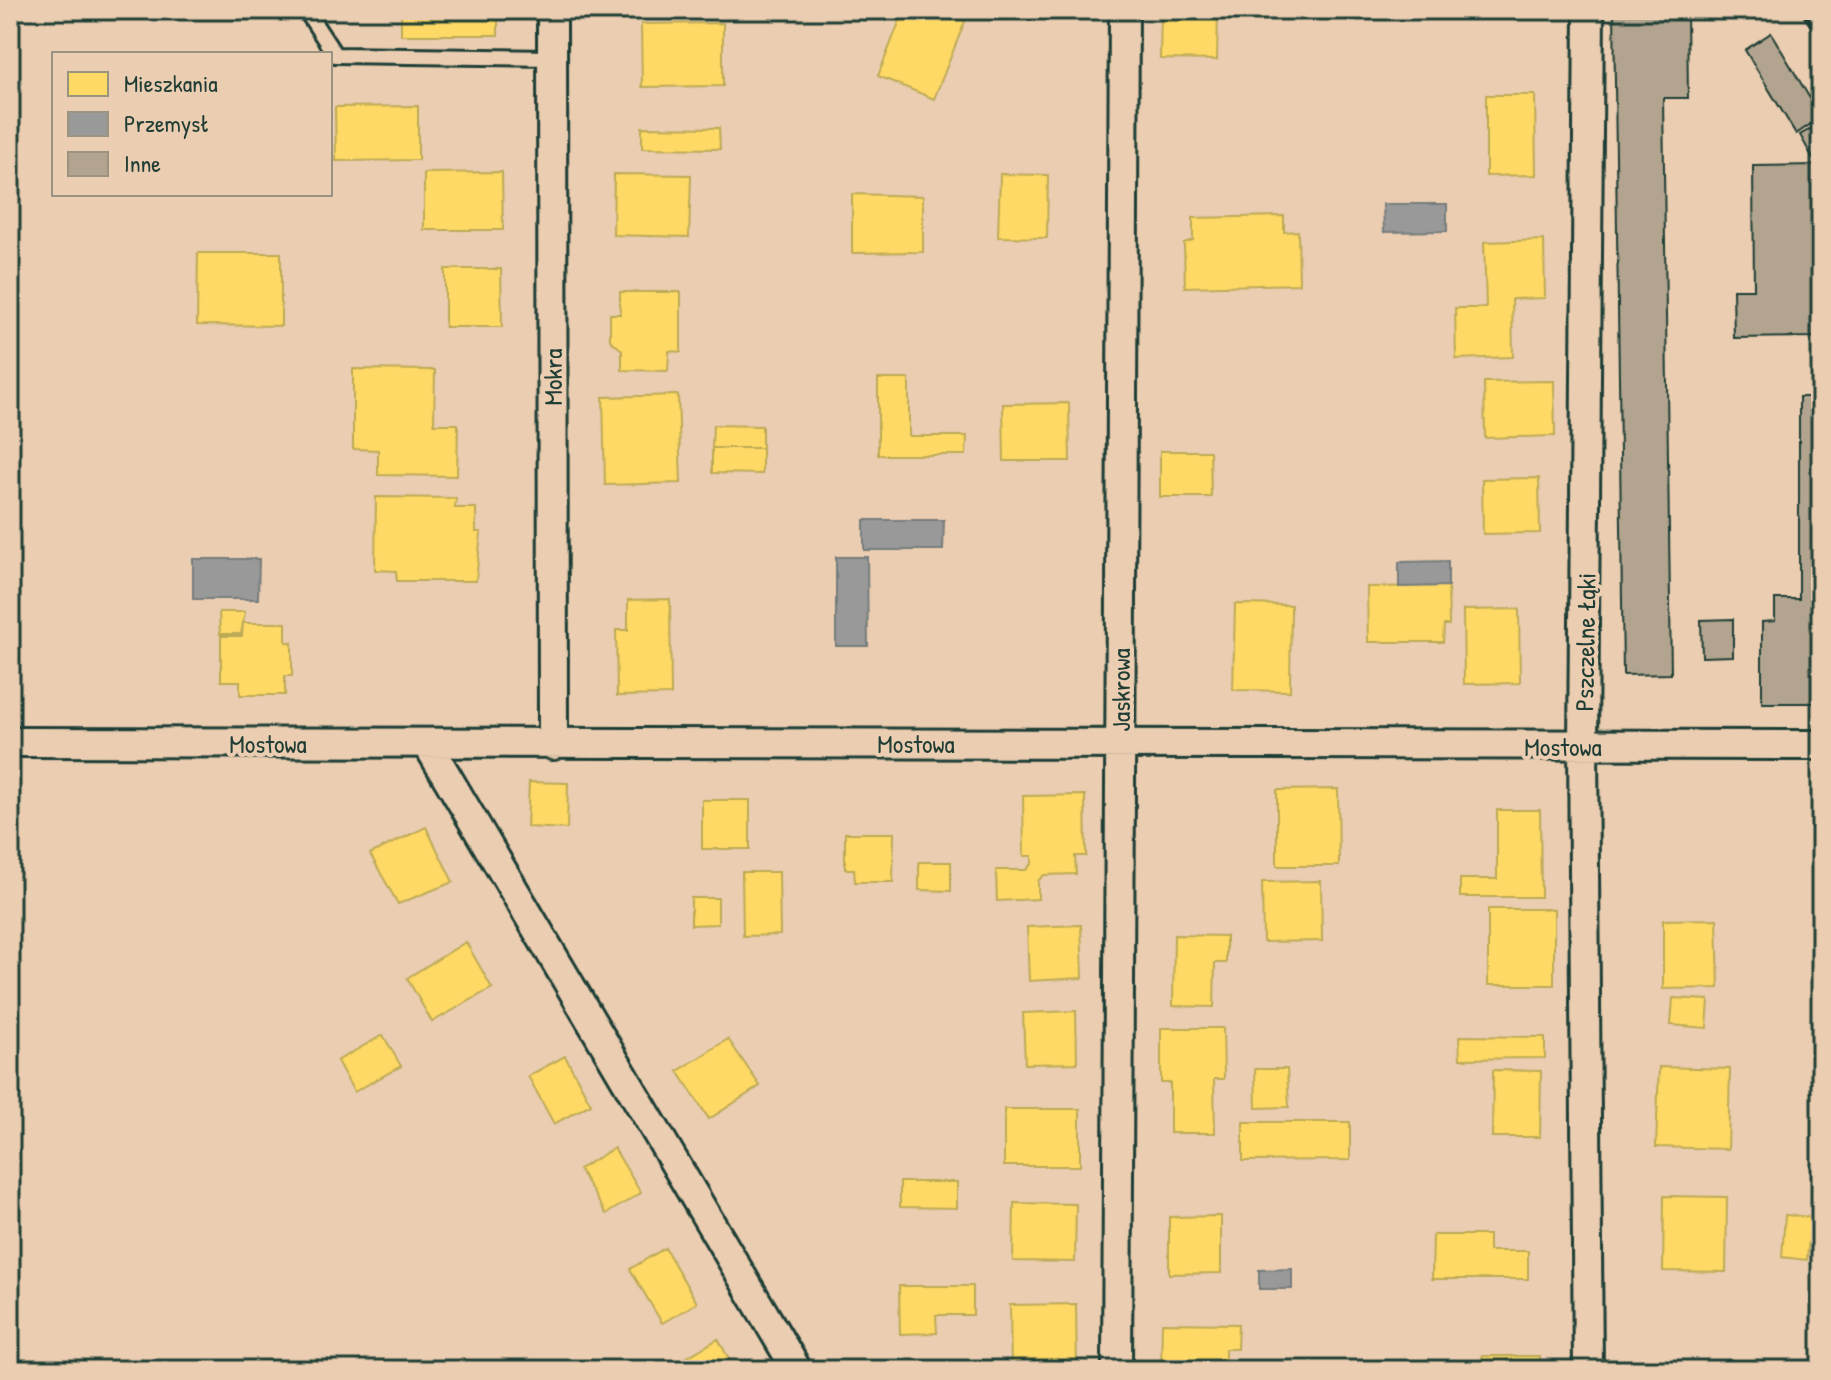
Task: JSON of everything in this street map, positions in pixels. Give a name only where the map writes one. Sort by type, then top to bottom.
[{"type":"street","name":"Mokra","points":[[552,10],[553,745]]},
{"type":"street","name":"Jaskrowa","points":[[1117,1370],[1124,10]]},
{"type":"street","name":"Pszczelne Łąki","points":[[1588,1370],[1583,746],[1589,10]]},
{"type":"street","name":"Mostowa","points":[[10,742],[1821,745]]},
{"type":"street","points":[[427,743],[797,1370]]},
{"type":"lane","points":[[307,12],[335,55],[552,58]]},
{"type":"building: Mieszkania","points":[[401,10],[498,10],[498,35],[401,35]]},
{"type":"building: Mieszkania","points":[[904,10],[938,10],[965,21],[934,99],[878,76]]},
{"type":"building: Mieszkania","points":[[1161,10],[1218,10],[1217,60],[1160,59]]},
{"type":"building: Mieszkania","points":[[723,23],[723,86],[642,87],[641,24]]},
{"type":"building: Mieszkania","points":[[1486,95],[1535,95],[1536,175],[1486,176]]},
{"type":"building: Mieszkania","points":[[418,106],[418,160],[336,161],[335,107]]},
{"type":"building: Mieszkania","points":[[642,127],[719,128],[720,149],[642,148]]},
{"type":"building: Mieszkania","points":[[502,172],[503,230],[424,230],[424,173]]},
{"type":"building: Mieszkania","points":[[614,174],[691,175],[689,237],[613,235]]},
{"type":"building: Mieszkania","points":[[1000,174],[1048,175],[1047,238],[998,237]]},
{"type":"building: Mieszkania","points":[[852,194],[923,196],[923,252],[852,253]]},
{"type":"building: Mieszkania","points":[[1284,216],[1284,232],[1298,231],[1299,284],[1185,287],[1184,243],[1193,240],[1193,218]]},
{"type":"building: Mieszkania","points":[[1544,240],[1545,298],[1512,299],[1513,357],[1456,359],[1455,308],[1486,308],[1484,242]]},
{"type":"building: Mieszkania","points":[[198,253],[281,253],[281,326],[197,325]]},
{"type":"building: Mieszkania","points":[[445,269],[501,269],[502,327],[445,327]]},
{"type":"building: Mieszkania","points":[[620,292],[681,292],[681,352],[669,351],[668,371],[622,370],[622,350],[610,340],[610,314],[620,314]]},
{"type":"building: Mieszkania","points":[[353,369],[435,370],[434,424],[458,424],[457,476],[378,475],[378,450],[353,449]]},
{"type":"building: Mieszkania","points":[[878,379],[909,379],[909,436],[967,436],[966,455],[878,455]]},
{"type":"building: Mieszkania","points":[[1554,381],[1555,436],[1485,438],[1484,382]]},
{"type":"building: Mieszkania","points":[[678,395],[681,483],[605,485],[603,397]]},
{"type":"building: Mieszkania","points":[[1069,403],[1070,461],[1004,461],[1003,404]]},
{"type":"building: Mieszkania","points":[[713,425],[762,426],[762,448],[712,448]]},
{"type":"building: Mieszkania","points":[[712,448],[762,448],[762,474],[712,473]]},
{"type":"building: Mieszkania","points":[[1160,451],[1210,451],[1211,497],[1160,497]]},
{"type":"building: Mieszkania","points":[[1539,478],[1540,533],[1483,534],[1482,479]]},
{"type":"building: Mieszkania","points":[[376,497],[456,498],[455,508],[476,508],[476,532],[481,532],[476,581],[397,581],[396,571],[375,570]]},
{"type":"building: Mieszkania","points":[[1448,586],[1449,625],[1444,625],[1443,642],[1368,642],[1367,587]]},
{"type":"building: Mieszkania","points":[[670,599],[671,695],[617,696],[616,630],[628,630],[628,600]]},
{"type":"building: Mieszkania","points":[[1235,604],[1291,605],[1290,691],[1233,690]]},
{"type":"building: Mieszkania","points":[[1519,609],[1520,683],[1464,684],[1463,610]]},
{"type":"building: Mieszkania","points":[[219,612],[245,612],[241,634],[220,634]]},
{"type":"building: Mieszkania","points":[[243,623],[286,623],[286,642],[292,642],[292,676],[285,676],[285,695],[240,695],[240,681],[221,681],[221,636],[242,636]]},
{"type":"building: Mieszkania","points":[[529,782],[568,783],[567,829],[527,827]]},
{"type":"building: Mieszkania","points":[[1338,789],[1339,866],[1277,866],[1277,790]]},
{"type":"building: Mieszkania","points":[[1085,795],[1086,856],[1075,856],[1076,874],[1044,875],[1038,881],[1038,899],[997,901],[996,870],[1026,870],[1032,863],[1032,856],[1024,856],[1023,796]]},
{"type":"building: Mieszkania","points":[[702,800],[750,800],[750,849],[702,849]]},
{"type":"building: Mieszkania","points":[[1497,810],[1540,810],[1541,897],[1460,897],[1460,879],[1497,879]]},
{"type":"building: Mieszkania","points":[[426,827],[453,882],[398,904],[370,854]]},
{"type":"building: Mieszkania","points":[[845,833],[894,833],[893,882],[855,882],[854,869],[845,869]]},
{"type":"building: Mieszkania","points":[[919,862],[951,862],[951,891],[919,890]]},
{"type":"building: Mieszkania","points":[[742,872],[779,872],[780,935],[743,936]]},
{"type":"building: Mieszkania","points":[[1321,881],[1322,941],[1263,942],[1262,882]]},
{"type":"building: Mieszkania","points":[[691,898],[718,898],[718,924],[691,925]]},
{"type":"building: Mieszkania","points":[[1488,909],[1554,909],[1554,985],[1488,985]]},
{"type":"building: Mieszkania","points":[[1717,919],[1719,988],[1663,989],[1663,920]]},
{"type":"building: Mieszkania","points":[[1081,925],[1083,978],[1029,981],[1027,927]]},
{"type":"building: Mieszkania","points":[[1174,935],[1226,936],[1226,963],[1215,963],[1214,1007],[1173,1006]]},
{"type":"building: Mieszkania","points":[[466,942],[492,988],[432,1022],[407,978]]},
{"type":"building: Mieszkania","points":[[1673,998],[1709,1000],[1707,1028],[1671,1025]]},
{"type":"building: Mieszkania","points":[[1076,1011],[1077,1063],[1025,1064],[1023,1013]]},
{"type":"building: Mieszkania","points":[[1161,1028],[1223,1028],[1224,1079],[1214,1079],[1215,1133],[1170,1133],[1170,1083],[1161,1083]]},
{"type":"building: Mieszkania","points":[[383,1035],[401,1066],[354,1092],[337,1061]]},
{"type":"building: Mieszkania","points":[[1459,1036],[1545,1037],[1545,1058],[1460,1059]]},
{"type":"building: Mieszkania","points":[[728,1039],[760,1086],[709,1119],[678,1071]]},
{"type":"building: Mieszkania","points":[[565,1056],[591,1104],[554,1124],[528,1076]]},
{"type":"building: Mieszkania","points":[[1659,1067],[1730,1069],[1728,1149],[1656,1147]]},
{"type":"building: Mieszkania","points":[[1255,1069],[1287,1069],[1289,1107],[1256,1108]]},
{"type":"building: Mieszkania","points":[[1493,1070],[1541,1071],[1540,1137],[1492,1137]]},
{"type":"building: Mieszkania","points":[[1004,1109],[1080,1109],[1080,1166],[1004,1166]]},
{"type":"building: Mieszkania","points":[[1243,1122],[1350,1122],[1350,1160],[1243,1161]]},
{"type":"building: Mieszkania","points":[[614,1148],[641,1193],[606,1214],[579,1169]]},
{"type":"building: Mieszkania","points":[[900,1182],[957,1182],[957,1208],[900,1207]]},
{"type":"building: Mieszkania","points":[[1664,1196],[1727,1197],[1726,1272],[1663,1271]]},
{"type":"building: Mieszkania","points":[[1014,1203],[1076,1204],[1075,1262],[1013,1261]]},
{"type":"building: Mieszkania","points":[[1785,1215],[1811,1217],[1807,1260],[1782,1257]]},
{"type":"building: Mieszkania","points":[[1221,1216],[1221,1273],[1169,1274],[1169,1217]]},
{"type":"building: Mieszkania","points":[[1433,1235],[1489,1235],[1489,1251],[1528,1251],[1528,1279],[1432,1279]]},
{"type":"building: Mieszkania","points":[[665,1248],[697,1303],[662,1323],[630,1269]]},
{"type":"building: Mieszkania","points":[[899,1286],[973,1286],[973,1315],[936,1315],[937,1333],[900,1334]]},
{"type":"building: Mieszkania","points":[[1076,1304],[1077,1370],[1011,1370],[1010,1305]]},
{"type":"building: Mieszkania","points":[[1162,1323],[1238,1324],[1237,1349],[1225,1349],[1225,1370],[1161,1370]]},
{"type":"building: Mieszkania","points":[[718,1339],[735,1370],[681,1370],[677,1363]]},
{"type":"building: Mieszkania","points":[[1482,1356],[1540,1356],[1540,1370],[1482,1370]]},
{"type":"building: Przemysł","points":[[1383,204],[1447,204],[1447,231],[1384,232]]},
{"type":"building: Przemysł","points":[[864,520],[944,520],[943,550],[864,550]]},
{"type":"building: Przemysł","points":[[836,557],[867,557],[868,646],[836,646]]},
{"type":"building: Przemysł","points":[[193,559],[259,559],[258,599],[193,599]]},
{"type":"building: Przemysł","points":[[1448,561],[1448,586],[1399,587],[1399,562]]},
{"type":"building: Przemysł","points":[[1292,1269],[1292,1289],[1259,1289],[1259,1270]]},
{"type":"building: Inne","points":[[1614,10],[1687,10],[1688,98],[1663,98],[1671,674],[1623,675]]},
{"type":"building: Inne","points":[[1771,33],[1821,117],[1796,134],[1745,50]]},
{"type":"building: Inne","points":[[1821,123],[1821,173],[1800,135]]},
{"type":"building: Inne","points":[[1817,165],[1818,337],[1734,338],[1733,289],[1754,289],[1753,166]]},
{"type":"building: Inne","points":[[1799,397],[1821,397],[1821,703],[1762,703],[1762,622],[1775,621],[1775,599],[1799,599]]},
{"type":"building: Inne","points":[[1733,619],[1733,656],[1702,657],[1701,620]]},
{"type":"railway","points":[[1802,10],[1821,38]]}]
